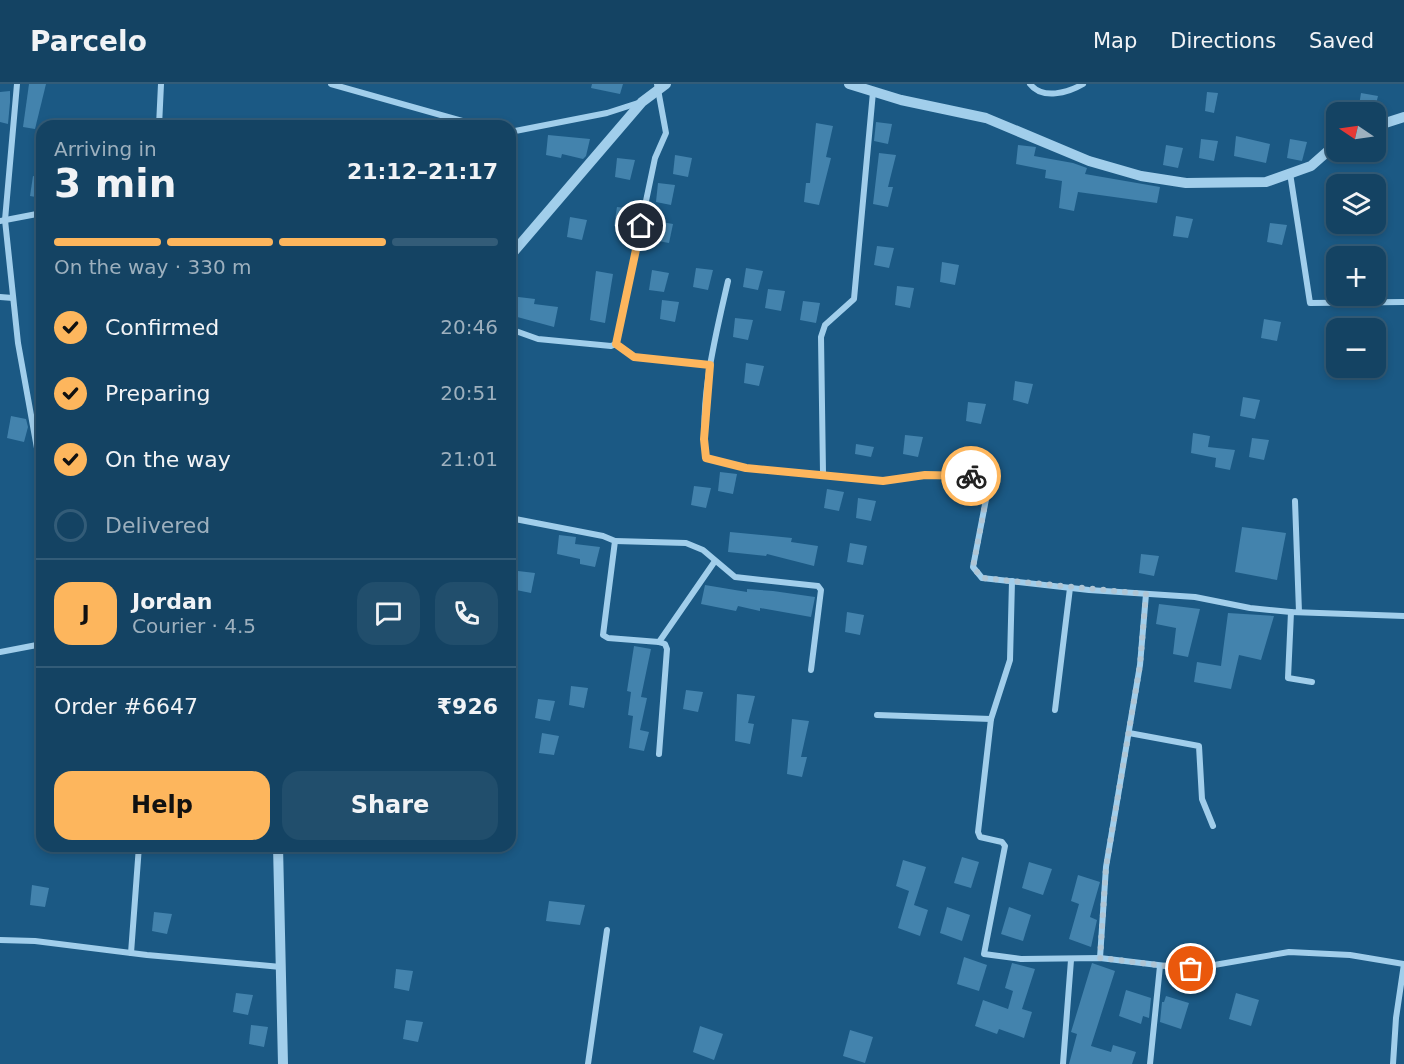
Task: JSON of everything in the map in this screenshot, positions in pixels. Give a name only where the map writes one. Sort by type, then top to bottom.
[{"type":"street","points":[[17,84],[2,221],[36,444]]},
{"type":"street","points":[[159,120],[162,84]]},
{"type":"street","points":[[331,84],[355,87],[458,120]]},
{"type":"street","points":[[849,84],[901,100],[986,117],[1089,161],[1141,176],[1220,185],[1266,182],[1311,166],[1326,153]]},
{"type":"street","points":[[1030,84],[1037,90],[1056,94],[1065,93],[1083,84]]},
{"type":"street","points":[[516,249],[642,102],[661,86]]},
{"type":"street","points":[[616,344],[655,158],[666,132],[661,86]]},
{"type":"street","points":[[823,473],[821,337],[825,325],[854,299],[873,92]]},
{"type":"street","points":[[516,131],[607,113],[642,102]]},
{"type":"street","points":[[1386,123],[1404,117]]},
{"type":"street","points":[[0,154],[10,155]]},
{"type":"street","points":[[1290,173],[1310,303],[1404,302]]},
{"type":"street","points":[[2,221],[36,214]]},
{"type":"street","points":[[728,281],[710,365],[704,439],[706,458],[746,468],[823,473],[883,481],[925,475],[978,476],[987,494],[973,567],[982,578],[1070,588],[1195,597],[1250,608],[1291,612],[1404,616]]},
{"type":"street","points":[[0,297],[13,298]]},
{"type":"street","points":[[516,331],[538,339],[611,346],[616,344]]},
{"type":"street","points":[[616,344],[634,357],[710,365]]},
{"type":"street","points":[[1295,501],[1299,612]]},
{"type":"street","points":[[516,519],[603,536],[615,541],[687,543],[696,546],[735,576],[818,586],[821,590],[811,670]]},
{"type":"street","points":[[615,541],[603,635],[608,638],[665,644],[667,649],[659,754]]},
{"type":"street","points":[[659,642],[715,561]]},
{"type":"street","points":[[1012,581],[1010,660],[991,719],[978,835],[1002,842],[1005,846],[984,954],[1021,959],[1100,958],[1191,969],[1289,952],[1350,955],[1404,964],[1396,1018],[1393,1064]]},
{"type":"street","points":[[1055,710],[1070,588]]},
{"type":"street","points":[[1100,958],[1106,867],[1140,665],[1146,594]]},
{"type":"street","points":[[1291,612],[1287,678],[1312,682]]},
{"type":"street","points":[[0,652],[36,645]]},
{"type":"street","points":[[877,715],[991,719]]},
{"type":"street","points":[[1129,733],[1199,746],[1202,799],[1213,826]]},
{"type":"street","points":[[131,953],[139,852]]},
{"type":"street","points":[[278,852],[283,1064]]},
{"type":"street","points":[[588,1064],[607,930]]},
{"type":"street","points":[[0,940],[35,941],[131,953],[281,967]]},
{"type":"street","points":[[1063,1064],[1071,960]]},
{"type":"street","points":[[1150,1064],[1160,966]]},
{"type":"building","points":[[29,84],[46,84],[35,129],[23,127]]},
{"type":"building","points":[[592,84],[623,84],[620,94],[591,88]]},
{"type":"building","points":[[10,91],[8,124],[0,122],[0,92]]},
{"type":"building","points":[[1207,92],[1218,93],[1214,113],[1205,111]]},
{"type":"building","points":[[1361,93],[1378,96],[1376,102],[1360,102]]},
{"type":"building","points":[[876,122],[892,124],[888,144],[874,141]]},
{"type":"building","points":[[816,123],[833,126],[826,157],[831,158],[819,205],[804,202],[806,183],[810,183]]},
{"type":"building","points":[[548,135],[590,139],[586,156],[583,159],[562,154],[561,158],[546,155]]},
{"type":"building","points":[[1236,136],[1270,144],[1266,163],[1234,156]]},
{"type":"building","points":[[1201,139],[1218,141],[1214,161],[1199,158]]},
{"type":"building","points":[[1290,139],[1307,142],[1302,161],[1287,158]]},
{"type":"building","points":[[1018,145],[1036,147],[1034,156],[1087,168],[1085,174],[1160,187],[1157,203],[1078,192],[1074,211],[1059,208],[1062,181],[1045,178],[1046,170],[1016,164]]},
{"type":"building","points":[[1166,145],[1183,148],[1178,168],[1163,165]]},
{"type":"building","points":[[879,153],[896,155],[888,187],[893,187],[888,207],[873,204]]},
{"type":"building","points":[[675,155],[692,158],[688,177],[673,174]]},
{"type":"building","points":[[617,158],[635,160],[630,180],[615,177]]},
{"type":"building","points":[[33,176],[36,177],[36,197],[30,196]]},
{"type":"building","points":[[658,183],[675,185],[671,205],[656,202]]},
{"type":"building","points":[[617,207],[634,209],[629,229],[614,226]]},
{"type":"building","points":[[1176,216],[1193,219],[1188,238],[1173,236]]},
{"type":"building","points":[[570,217],[587,220],[582,240],[567,237]]},
{"type":"building","points":[[656,221],[673,224],[669,243],[653,240]]},
{"type":"building","points":[[1270,223],[1287,225],[1282,245],[1267,242]]},
{"type":"building","points":[[877,246],[894,248],[889,268],[874,265]]},
{"type":"building","points":[[942,262],[959,265],[955,285],[940,282]]},
{"type":"building","points":[[696,268],[713,270],[708,290],[693,287]]},
{"type":"building","points":[[746,268],[763,271],[758,290],[743,287]]},
{"type":"building","points":[[652,270],[669,273],[664,292],[649,290]]},
{"type":"building","points":[[596,271],[613,274],[605,323],[590,320]]},
{"type":"building","points":[[897,286],[914,288],[910,308],[895,305]]},
{"type":"building","points":[[768,289],[785,291],[781,311],[765,308]]},
{"type":"building","points":[[516,297],[535,299],[534,304],[558,307],[554,327],[516,317]]},
{"type":"building","points":[[662,300],[679,302],[675,322],[660,319]]},
{"type":"building","points":[[803,301],[820,303],[816,323],[800,320]]},
{"type":"building","points":[[735,318],[753,320],[748,340],[733,337]]},
{"type":"building","points":[[1264,319],[1281,322],[1277,341],[1261,338]]},
{"type":"building","points":[[746,363],[764,366],[759,386],[744,383]]},
{"type":"building","points":[[1015,381],[1033,384],[1028,404],[1013,400]]},
{"type":"building","points":[[1243,397],[1260,400],[1255,419],[1240,416]]},
{"type":"building","points":[[968,402],[986,404],[981,424],[966,421]]},
{"type":"building","points":[[11,416],[26,419],[28,427],[24,442],[7,438]]},
{"type":"building","points":[[1193,433],[1210,436],[1208,447],[1235,450],[1230,470],[1215,467],[1216,458],[1191,453]]},
{"type":"building","points":[[905,435],[923,437],[918,457],[903,454]]},
{"type":"building","points":[[1252,438],[1269,440],[1264,460],[1249,457]]},
{"type":"building","points":[[856,444],[874,447],[871,457],[855,454]]},
{"type":"building","points":[[720,472],[737,474],[733,494],[718,491]]},
{"type":"building","points":[[694,486],[711,488],[706,508],[691,505]]},
{"type":"building","points":[[827,489],[844,492],[839,511],[824,508]]},
{"type":"building","points":[[858,498],[876,501],[871,521],[856,518]]},
{"type":"building","points":[[1242,527],[1286,533],[1277,580],[1235,572]]},
{"type":"building","points":[[730,532],[792,538],[791,542],[818,546],[814,566],[767,554],[766,556],[728,552]]},
{"type":"building","points":[[559,535],[576,537],[575,544],[600,547],[595,567],[580,564],[580,559],[557,554]]},
{"type":"building","points":[[850,543],[867,546],[863,565],[847,562]]},
{"type":"building","points":[[1141,554],[1159,556],[1154,576],[1139,573]]},
{"type":"building","points":[[518,571],[535,573],[531,593],[516,590]]},
{"type":"building","points":[[705,585],[747,592],[747,589],[815,597],[811,617],[760,608],[760,611],[738,606],[736,611],[701,604]]},
{"type":"building","points":[[1159,604],[1200,609],[1188,657],[1173,654],[1176,628],[1156,624]]},
{"type":"building","points":[[847,612],[864,615],[860,635],[845,632]]},
{"type":"building","points":[[1228,613],[1274,616],[1261,660],[1239,655],[1231,689],[1194,682],[1197,662],[1221,666]]},
{"type":"building","points":[[634,646],[651,649],[641,697],[647,698],[640,730],[649,732],[644,751],[629,748],[633,716],[628,715],[631,692],[627,691]]},
{"type":"building","points":[[571,686],[588,688],[584,708],[569,705]]},
{"type":"building","points":[[686,690],[703,692],[698,712],[683,709]]},
{"type":"building","points":[[737,694],[755,696],[748,723],[754,724],[750,744],[735,741]]},
{"type":"building","points":[[538,699],[555,701],[550,721],[535,718]]},
{"type":"building","points":[[792,719],[809,721],[801,757],[807,757],[802,777],[787,774]]},
{"type":"building","points":[[542,733],[559,736],[554,755],[539,753]]},
{"type":"building","points":[[962,857],[979,862],[971,888],[954,883]]},
{"type":"building","points":[[903,860],[926,867],[914,905],[928,910],[920,936],[898,928],[909,891],[896,886]]},
{"type":"building","points":[[1029,862],[1052,869],[1043,895],[1022,888]]},
{"type":"building","points":[[1078,875],[1100,882],[1090,917],[1097,920],[1091,947],[1069,939],[1079,904],[1071,901]]},
{"type":"building","points":[[32,885],[49,888],[45,907],[30,905]]},
{"type":"building","points":[[549,901],[585,905],[580,925],[546,921]]},
{"type":"building","points":[[947,907],[970,915],[962,941],[940,933]]},
{"type":"building","points":[[1009,907],[1031,915],[1023,941],[1001,934]]},
{"type":"building","points":[[154,912],[172,914],[167,934],[152,931]]},
{"type":"building","points":[[964,957],[987,965],[979,991],[957,984]]},
{"type":"building","points":[[1012,963],[1035,969],[1022,1009],[1032,1012],[1024,1038],[999,1029],[997,1034],[975,1026],[983,1000],[1008,1009],[1013,991],[1005,988]]},
{"type":"building","points":[[1092,963],[1115,971],[1091,1046],[1111,1052],[1113,1045],[1136,1052],[1132,1064],[1069,1064],[1077,1034],[1071,1032]]},
{"type":"building","points":[[396,969],[413,971],[409,991],[394,988]]},
{"type":"building","points":[[1126,990],[1151,998],[1149,1018],[1143,1016],[1141,1024],[1119,1016]]},
{"type":"building","points":[[236,993],[253,995],[248,1015],[233,1012]]},
{"type":"building","points":[[1236,993],[1259,1000],[1251,1026],[1229,1019]]},
{"type":"building","points":[[1166,996],[1189,1003],[1181,1029],[1160,1022],[1162,1002]]},
{"type":"building","points":[[406,1020],[423,1022],[418,1042],[403,1039]]},
{"type":"building","points":[[251,1025],[268,1027],[264,1047],[249,1044]]},
{"type":"building","points":[[700,1026],[723,1034],[714,1060],[693,1052]]},
{"type":"building","points":[[850,1030],[873,1037],[865,1063],[843,1056]]},
{"type":"way so far","points":[[971,476],[978,476],[987,494],[973,567],[982,578],[1146,594],[1140,665],[1106,867],[1100,958],[1191,969]]},
{"type":"route","points":[[641,226],[616,344],[634,357],[710,365],[704,439],[706,458],[746,468],[823,473],[883,481],[925,475],[971,476]]}]
